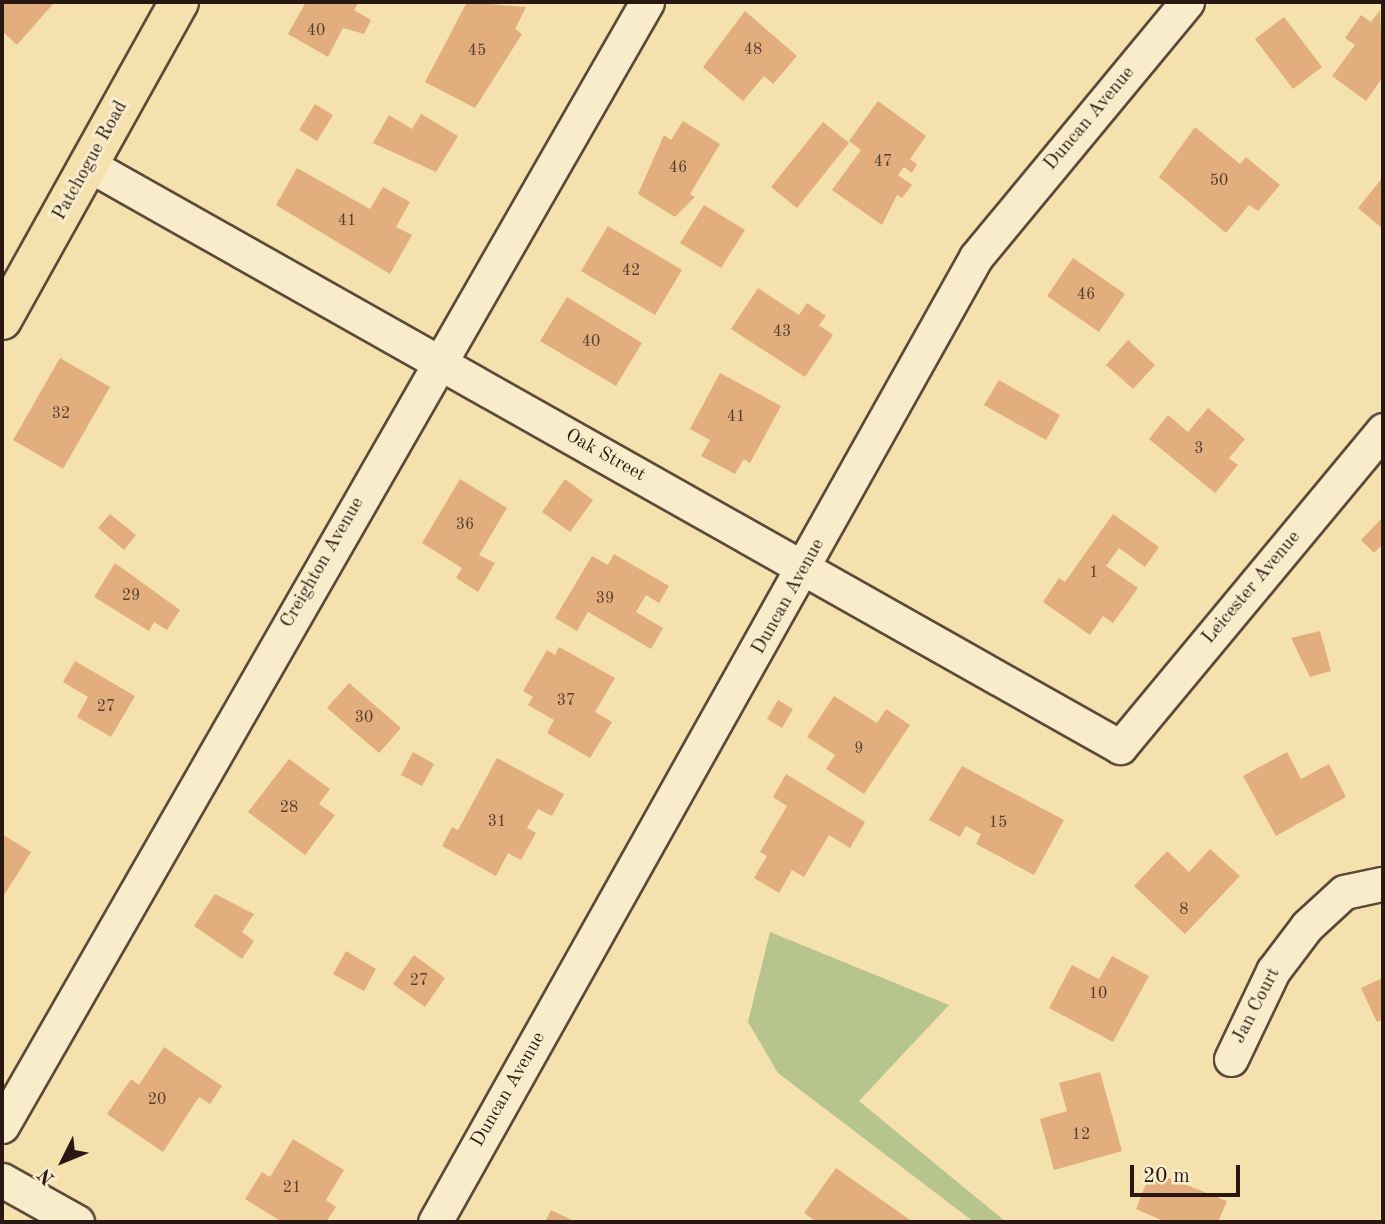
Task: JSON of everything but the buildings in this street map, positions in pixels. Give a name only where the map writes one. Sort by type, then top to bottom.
[{"type":"main road","name":"Patchogue Road","points":[[2,320],[179,2]]},
{"type":"street","name":"Creighton Avenue","points":[[2,1126],[647,2]]},
{"type":"street","name":"Duncan Avenue","points":[[435,1222],[806,566],[976,257],[1186,2]]},
{"type":"street","name":"Oak Street","points":[[89,165],[437,364],[806,566],[1121,747]]},
{"type":"street","name":"Leicester Avenue","points":[[1121,747],[1383,430]]},
{"type":"street","name":"Jan Court","points":[[1231,1059],[1273,971],[1307,926],[1344,891],[1383,884]]},
{"type":"street","points":[[2,1180],[77,1222]]},
{"type":"green space","points":[[770,932],[949,1005],[859,1101],[1006,1222],[974,1222],[778,1073],[748,1022]]}]
